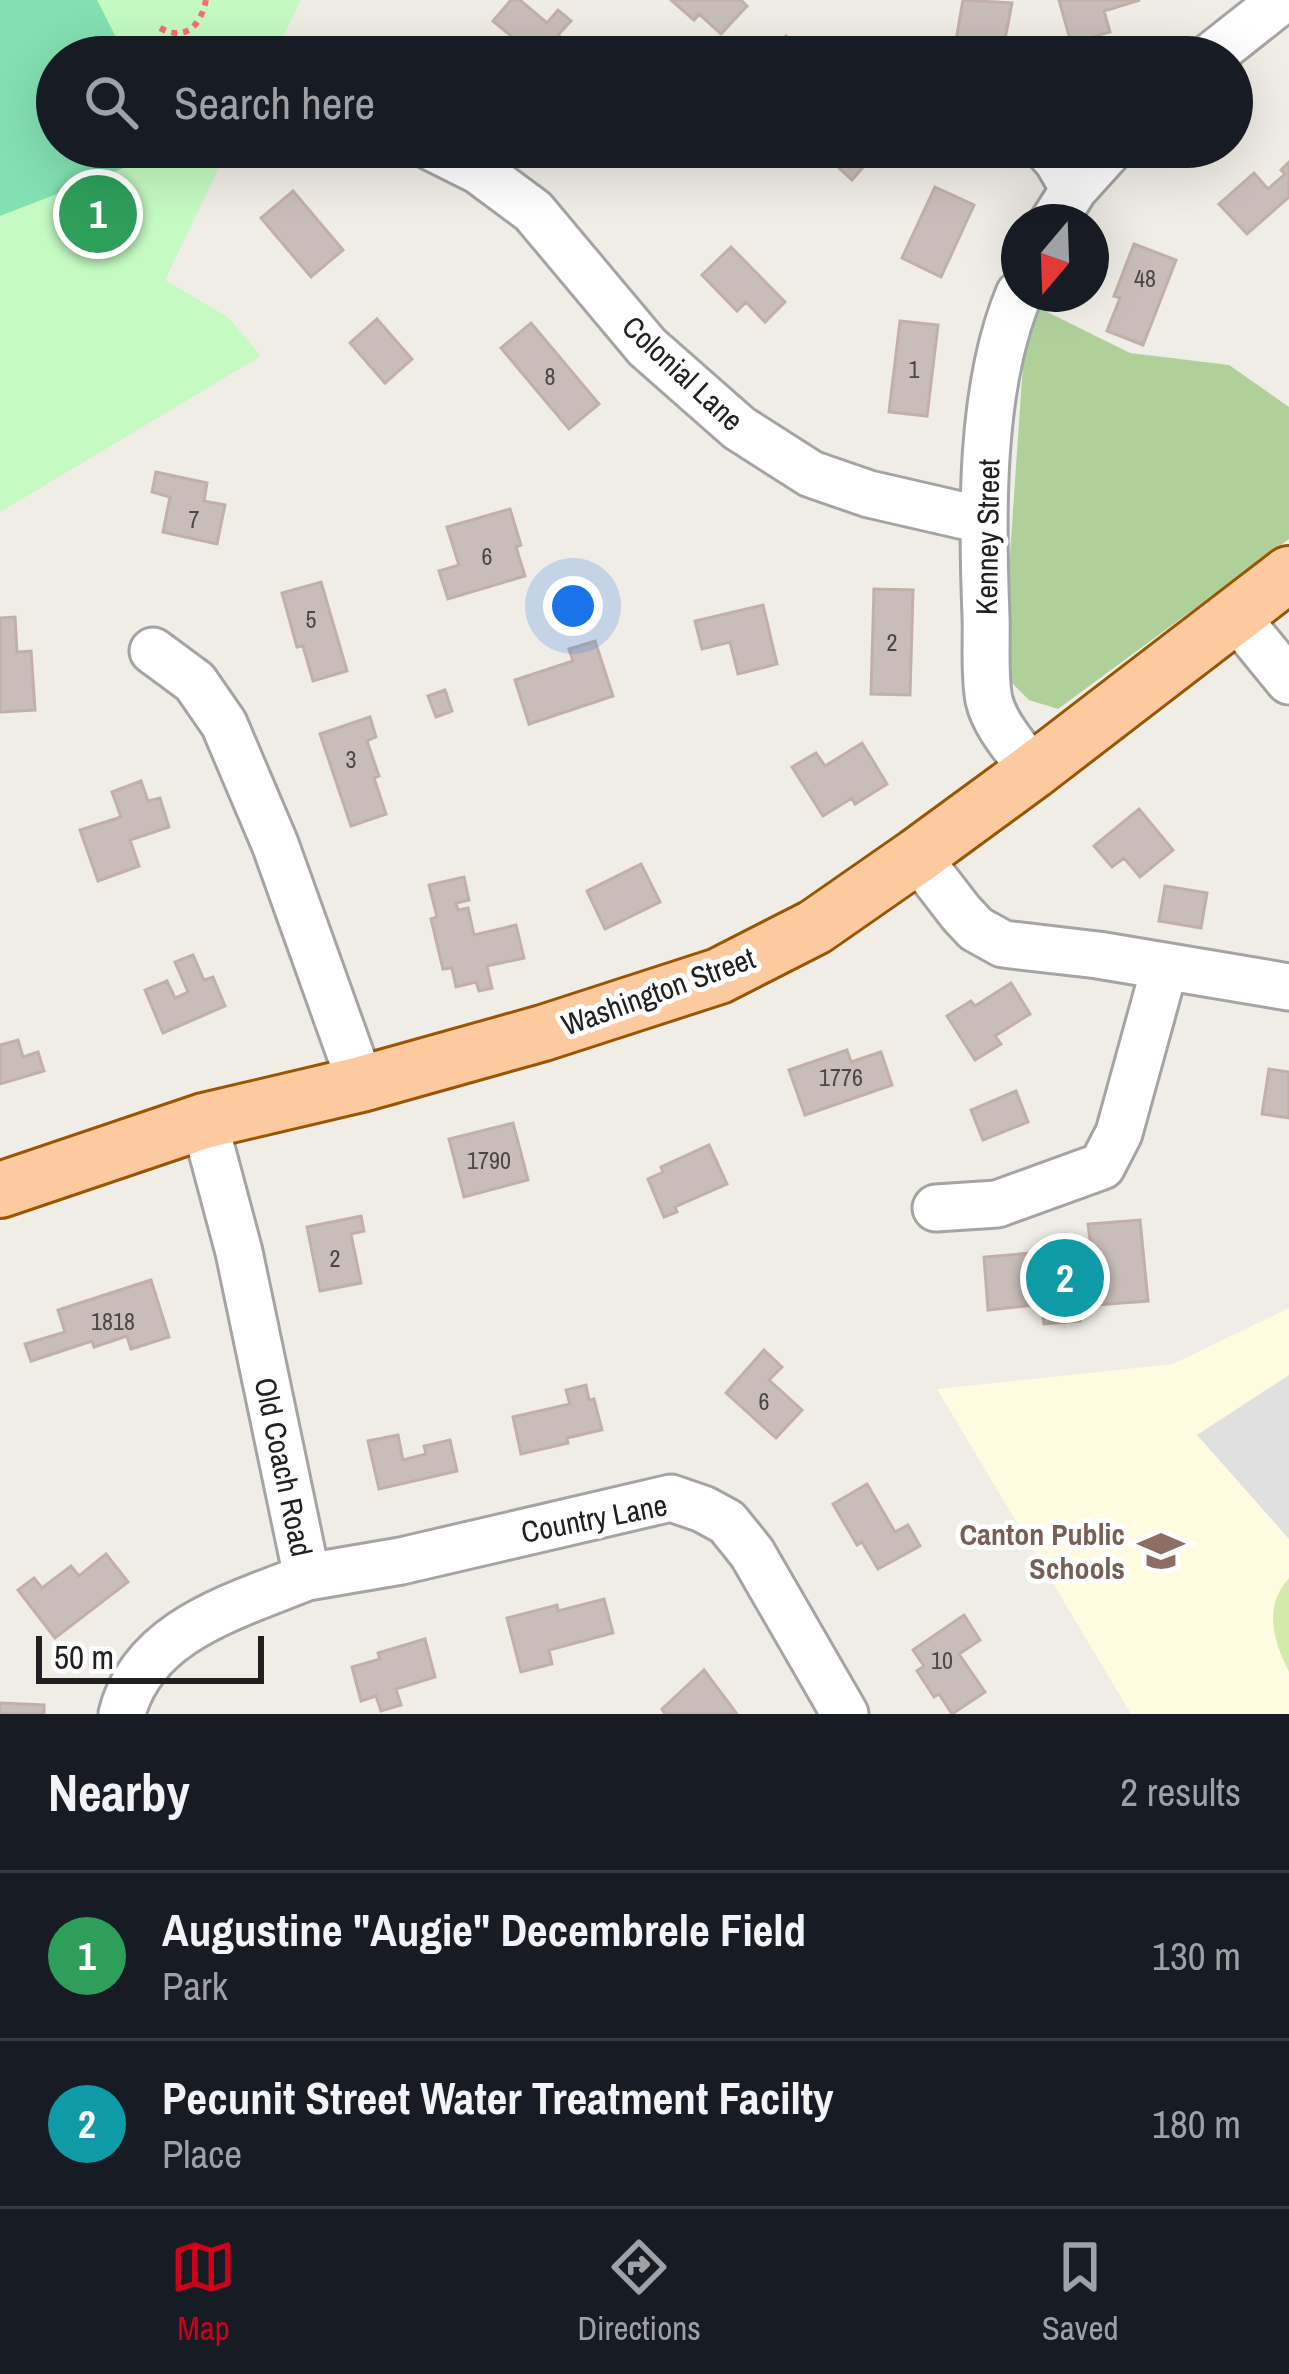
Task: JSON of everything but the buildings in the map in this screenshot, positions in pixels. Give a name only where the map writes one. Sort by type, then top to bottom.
[{"type":"main road","name":"Washington Street","points":[[0,1190],[204,1121],[543,1034],[719,976],[815,927],[917,856],[1289,574]]},
{"type":"street","points":[[1237,36],[1282,0]]},
{"type":"street","name":"Colonial Lane","points":[[473,168],[533,211],[646,347],[739,428],[811,474],[868,494],[982,520]]},
{"type":"street","points":[[1058,168],[1064,204]]},
{"type":"street","points":[[1066,204],[1095,168]]},
{"type":"street","name":"Kenney Street","points":[[1012,312],[991,407],[982,520],[989,702],[1033,771]]},
{"type":"street","points":[[1235,614],[1289,681]]},
{"type":"street","points":[[153,651],[195,682],[224,724],[275,844],[361,1084]]},
{"type":"street","points":[[917,856],[976,929],[1003,944],[1289,987]]},
{"type":"street","points":[[936,1208],[997,1204],[1102,1166],[1119,1132],[1165,966]]},
{"type":"street","name":"Old Coach Road","points":[[122,1714],[127,1693],[158,1650],[200,1621],[307,1577],[239,1252],[204,1121]]},
{"type":"street","name":"Country Lane","points":[[307,1577],[401,1561],[671,1498],[727,1522],[752,1552],[845,1714]]},
{"type":"path","points":[[160,28],[171,34],[187,32],[196,25],[206,0]]},
{"type":"shaded area","name":"Canton Public Schools","points":[[1289,1308],[1289,1714],[1131,1714],[937,1389],[1173,1364]]},
{"type":"shaded area","points":[[1289,1375],[1289,1539],[1197,1435]]},
{"type":"green space","points":[[0,0],[301,0],[283,36],[36,36],[36,168],[219,168],[165,280],[229,318],[261,356],[0,512]]},
{"type":"green space","points":[[0,0],[97,0],[115,36],[36,36],[36,168],[124,168],[0,216]]},
{"type":"green space","points":[[1030,312],[1047,312],[1130,353],[1229,365],[1289,407],[1289,539],[1058,709],[1029,700],[1007,678],[1006,613]]},
{"type":"green space","points":[[1289,1578],[1289,1672],[1273,1612]]},
{"type":"place","name":"Augustine \"Augie\" Decembrele Field","points":[[98,214]]},
{"type":"place","name":"Pecunit Street Water Treatment Facilty","points":[[1065,1278]]},
{"type":"place","name":"Canton Public Schools","points":[[1161,1551]]}]
